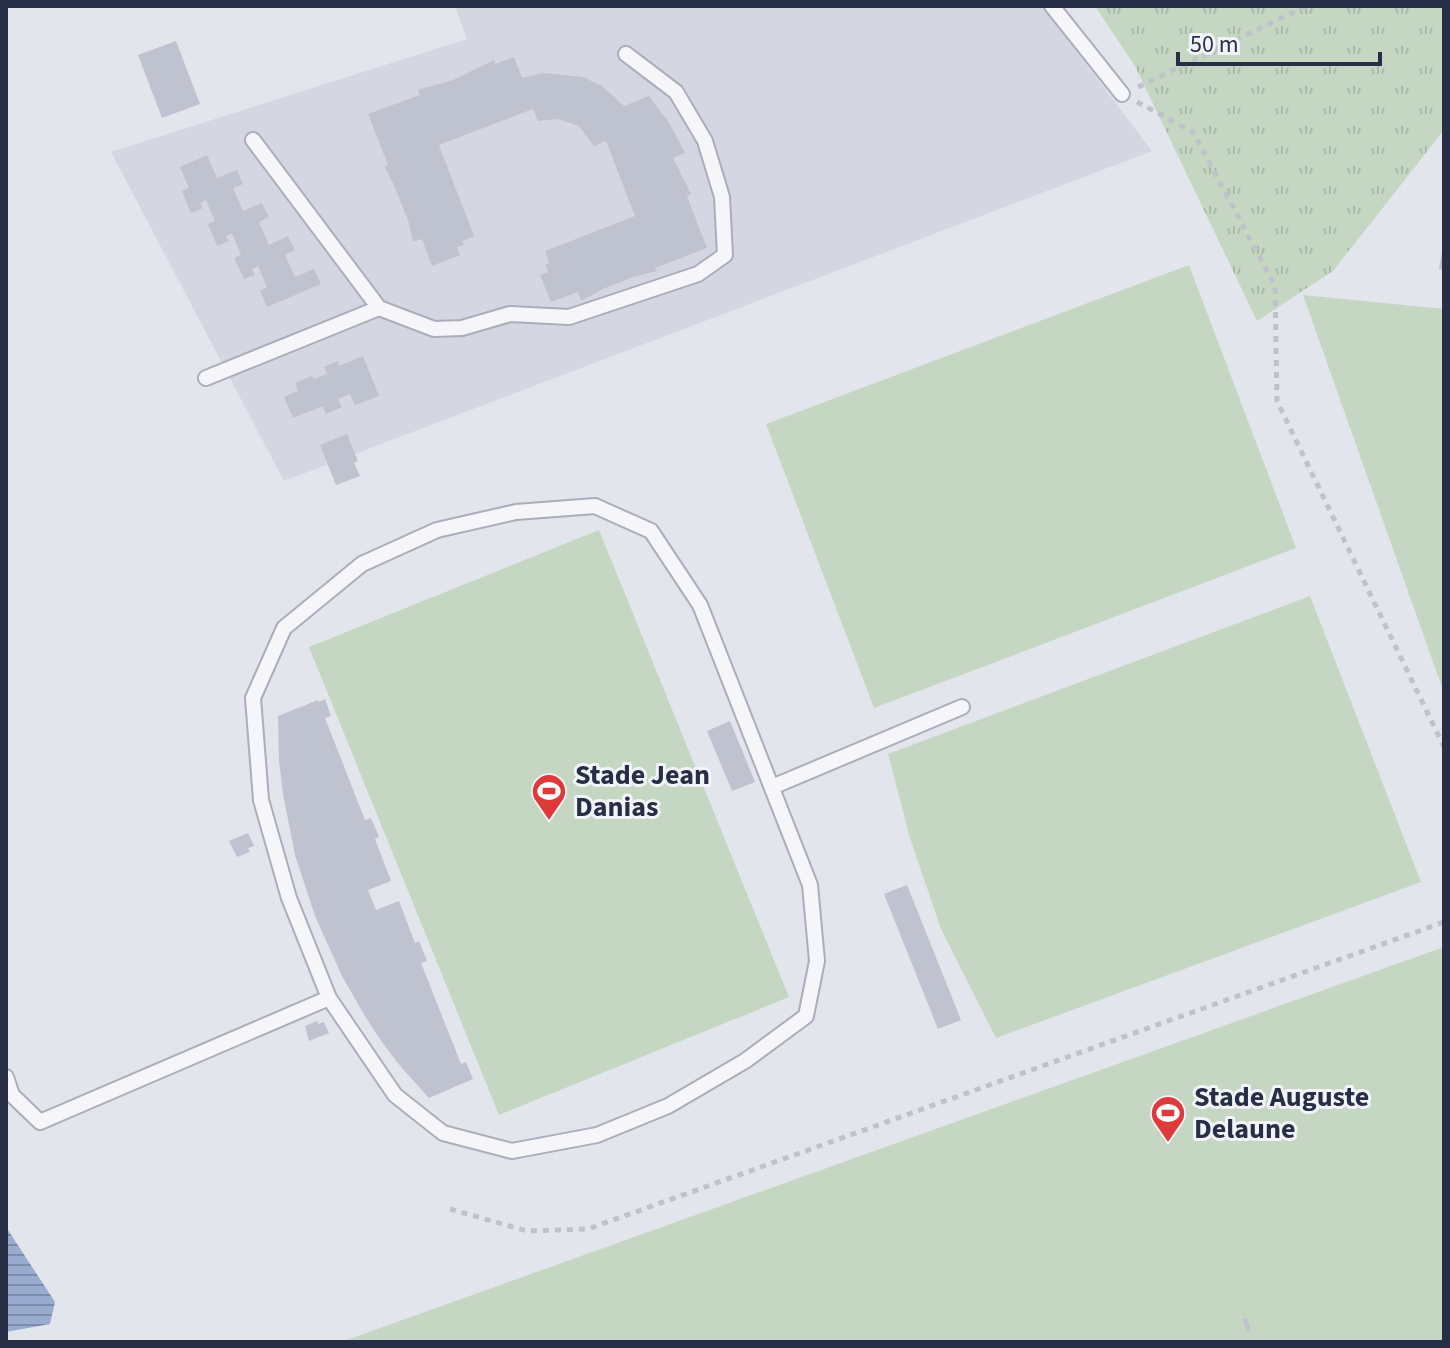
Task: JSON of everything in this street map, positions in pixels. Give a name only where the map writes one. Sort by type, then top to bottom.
[{"type":"lane","points":[[1052,6],[1122,94]]},
{"type":"lane","points":[[253,140],[379,308],[434,329],[462,328],[510,314],[569,317],[698,274],[725,255],[722,197],[705,141],[676,92],[626,54]]},
{"type":"lane","points":[[206,378],[379,308]]},
{"type":"lane","points":[[595,506],[651,531],[700,605],[810,885],[817,961],[806,1016],[745,1061],[668,1106],[597,1135],[512,1151],[443,1133],[395,1095],[329,998],[289,898],[261,800],[253,698],[284,628],[362,564],[437,530],[516,512],[595,506]]},
{"type":"lane","points":[[772,787],[962,707]]},
{"type":"lane","points":[[6,1077],[12,1095],[40,1122],[329,998]]},
{"type":"path","points":[[1122,94],[1306,6]]},
{"type":"path","points":[[1122,94],[1193,132],[1275,286],[1277,401],[1444,747]]},
{"type":"path","points":[[450,1209],[527,1231],[588,1229],[1444,922]]},
{"type":"shaded area","points":[[455,6],[1042,6],[1152,151],[284,481],[111,152],[467,39]]},
{"type":"green space","points":[[1095,6],[1444,6],[1444,130],[1333,271],[1257,321],[1135,66]]},
{"type":"green space","points":[[1189,265],[1296,548],[874,708],[766,424]]},
{"type":"green space","points":[[1303,295],[1444,309],[1444,693]]},
{"type":"green space","name":"Stade Jean Danias","points":[[599,530],[789,997],[499,1115],[309,647]]},
{"type":"green space","points":[[1310,596],[1421,882],[996,1038],[941,929],[910,838],[888,754]]},
{"type":"green space","name":"Stade Auguste Delaune","points":[[1444,947],[1444,1342],[341,1342]]},
{"type":"water","points":[[6,1227],[55,1302],[50,1324],[6,1332]]},
{"type":"building","points":[[176,41],[200,104],[162,118],[138,55]]},
{"type":"building","points":[[514,57],[522,78],[543,73],[583,77],[602,86],[624,106],[649,96],[670,124],[685,153],[673,158],[691,194],[687,196],[707,248],[655,268],[657,271],[603,289],[581,301],[578,292],[551,302],[540,275],[548,272],[545,251],[635,216],[606,141],[594,146],[579,126],[558,119],[538,121],[533,109],[439,145],[474,236],[457,247],[460,255],[432,266],[422,239],[413,242],[409,223],[384,166],[388,165],[368,114],[420,95],[418,90],[453,80],[494,60],[495,64]]},
{"type":"building","points":[[207,155],[217,178],[237,170],[243,184],[233,188],[243,211],[262,203],[269,217],[259,222],[269,245],[288,236],[295,250],[285,255],[295,277],[314,269],[321,284],[267,307],[260,291],[267,287],[258,266],[252,269],[255,275],[244,279],[234,258],[241,255],[232,233],[226,236],[229,241],[217,246],[208,224],[215,221],[206,200],[200,203],[203,208],[191,213],[182,191],[189,188],[180,167]]},
{"type":"building","points":[[1444,251],[1444,270],[1439,269]]},
{"type":"building","points":[[363,356],[379,396],[355,405],[350,394],[338,399],[342,407],[326,414],[323,406],[293,418],[284,397],[298,391],[295,383],[327,374],[324,367],[338,361],[339,366]]},
{"type":"building","points":[[347,434],[358,461],[354,463],[360,476],[336,485],[320,445]]},
{"type":"building","points":[[325,699],[331,716],[325,718],[365,820],[371,818],[379,837],[375,839],[391,881],[368,890],[376,910],[399,901],[415,943],[419,941],[427,961],[421,963],[461,1064],[466,1062],[473,1079],[429,1098],[384,1045],[342,976],[315,916],[295,855],[283,794],[278,716]]},
{"type":"building","points":[[730,721],[755,782],[732,791],[707,731]]},
{"type":"building","points":[[248,833],[254,846],[248,848],[250,852],[237,857],[229,841]]},
{"type":"building","points":[[907,885],[961,1020],[938,1029],[884,894]]},
{"type":"building","points":[[317,1021],[318,1024],[324,1022],[329,1033],[309,1041],[305,1026]]},
{"type":"building","points":[[1247,1318],[1251,1330],[1247,1332],[1242,1319]]},
{"type":"place","name":"Stade Jean Danias","points":[[549,822]]},
{"type":"place","name":"Stade Auguste Delaune","points":[[1168,1144]]}]
